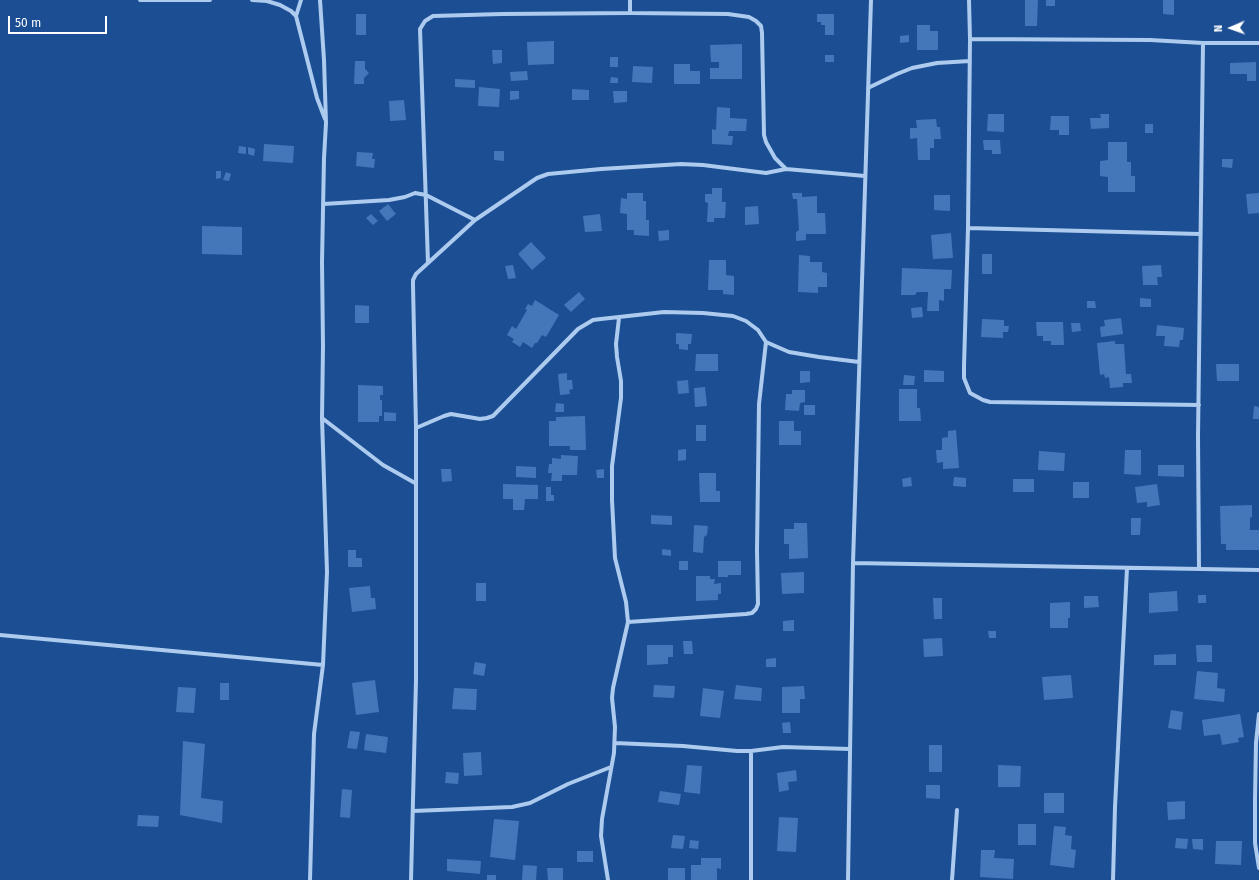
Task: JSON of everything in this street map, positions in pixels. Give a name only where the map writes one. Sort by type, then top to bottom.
[{"type":"street","points":[[140,0],[210,0]]},
{"type":"street","points":[[252,0],[267,1],[280,5],[291,11],[296,16]]},
{"type":"street","points":[[300,0],[296,16],[317,98],[326,123]]},
{"type":"street","points":[[310,880],[314,734],[322,665],[327,572],[322,418],[323,204],[326,123],[320,0]]},
{"type":"street","points":[[630,0],[630,13]]},
{"type":"street","points":[[848,880],[853,563],[871,0]]},
{"type":"street","points":[[968,0],[970,61],[964,378],[970,393],[990,402],[1199,405]]},
{"type":"street","points":[[428,263],[420,29],[424,21],[433,16],[630,13],[728,14],[749,17],[761,26],[762,33],[764,135],[766,142],[775,158],[786,169]]},
{"type":"street","points":[[970,39],[1150,40],[1203,43],[1259,43]]},
{"type":"street","points":[[1199,569],[1200,234],[1203,43]]},
{"type":"street","points":[[868,88],[912,68],[970,61]]},
{"type":"street","points":[[411,880],[414,811],[416,680],[416,428],[413,280],[416,274],[475,220],[532,181],[548,174],[681,164],[702,165],[766,173],[786,169],[865,176]]},
{"type":"street","points":[[323,204],[389,200],[405,197],[415,193],[426,195],[475,220]]},
{"type":"street","points":[[968,228],[1200,234]]},
{"type":"street","points":[[416,428],[451,414],[480,419],[493,416],[578,329],[593,320],[664,312],[703,313],[733,316],[746,321],[758,330],[766,342],[789,352],[801,355],[859,362]]},
{"type":"street","points":[[608,880],[601,836],[602,819],[615,743],[612,698],[613,688],[628,622],[626,602],[615,558],[612,508],[612,466],[622,398],[621,381],[616,357],[619,318]]},
{"type":"street","points":[[628,622],[746,614],[752,613],[756,609],[758,604],[757,544],[759,404],[766,342]]},
{"type":"street","points":[[322,418],[383,465],[415,483]]},
{"type":"street","points":[[853,563],[1259,570]]},
{"type":"street","points":[[1113,880],[1115,807],[1127,568]]},
{"type":"street","points":[[0,635],[322,665]]},
{"type":"street","points":[[1259,714],[1256,743],[1254,798],[1255,843],[1259,868]]},
{"type":"street","points":[[615,743],[669,745],[737,751],[751,751],[783,746],[850,749]]},
{"type":"street","points":[[751,751],[752,880]]},
{"type":"street","points":[[414,811],[512,807],[530,803],[568,784],[611,767]]},
{"type":"street","points":[[952,880],[957,810]]},
{"type":"building","points":[[1025,0],[1038,0],[1037,26],[1025,26]]},
{"type":"building","points":[[1046,0],[1055,0],[1055,6],[1046,6]]},
{"type":"building","points":[[1163,0],[1174,0],[1174,15],[1163,14]]},
{"type":"building","points":[[356,14],[366,14],[366,35],[356,35]]},
{"type":"building","points":[[817,14],[834,14],[834,35],[825,35],[825,25],[821,25],[821,22],[817,22]]},
{"type":"building","points":[[917,25],[930,25],[930,31],[938,31],[938,50],[917,50]]},
{"type":"building","points":[[909,35],[909,42],[900,43],[900,36]]},
{"type":"building","points":[[554,41],[554,64],[528,65],[527,42]]},
{"type":"building","points":[[742,44],[742,79],[710,79],[710,68],[719,68],[719,62],[711,62],[710,45]]},
{"type":"building","points":[[492,50],[502,50],[502,63],[493,64]]},
{"type":"building","points":[[825,55],[834,55],[834,62],[825,62]]},
{"type":"building","points":[[610,57],[618,57],[618,67],[610,67]]},
{"type":"building","points":[[355,61],[365,61],[365,69],[369,73],[364,78],[364,84],[354,84]]},
{"type":"building","points":[[1256,62],[1256,81],[1247,81],[1247,74],[1230,74],[1230,63]]},
{"type":"building","points":[[674,64],[690,64],[690,71],[700,71],[700,84],[674,84]]},
{"type":"building","points":[[633,66],[653,67],[652,83],[632,82]]},
{"type":"building","points":[[527,71],[528,80],[511,81],[510,72]]},
{"type":"building","points":[[611,77],[618,78],[618,83],[610,83]]},
{"type":"building","points":[[455,79],[475,80],[475,88],[455,87]]},
{"type":"building","points":[[479,87],[500,89],[499,107],[478,106]]},
{"type":"building","points":[[572,89],[589,90],[589,100],[572,100]]},
{"type":"building","points":[[510,91],[519,91],[519,99],[510,100]]},
{"type":"building","points":[[613,91],[627,91],[627,102],[614,103]]},
{"type":"building","points":[[404,100],[406,120],[390,121],[389,101]]},
{"type":"building","points":[[717,107],[730,108],[730,118],[747,119],[746,131],[729,131],[728,136],[733,136],[732,145],[712,144],[712,129],[716,130]]},
{"type":"building","points":[[988,114],[1004,114],[1004,132],[987,131]]},
{"type":"building","points":[[1100,114],[1109,114],[1109,128],[1091,129],[1090,118],[1101,118]]},
{"type":"building","points":[[1051,116],[1069,116],[1069,135],[1059,135],[1059,130],[1050,130]]},
{"type":"building","points":[[936,119],[937,127],[940,127],[941,139],[934,139],[934,148],[930,148],[930,160],[918,160],[917,138],[910,139],[910,128],[917,128],[916,120]]},
{"type":"building","points":[[1145,124],[1153,124],[1153,133],[1145,133]]},
{"type":"building","points":[[983,140],[1000,140],[1001,154],[992,154],[992,150],[984,150]]},
{"type":"building","points":[[1108,142],[1127,142],[1127,162],[1131,162],[1131,176],[1135,176],[1135,192],[1108,192],[1108,177],[1100,176],[1100,161],[1108,160]]},
{"type":"building","points":[[264,144],[294,146],[293,163],[263,161]]},
{"type":"building","points":[[239,146],[246,147],[246,154],[238,153]]},
{"type":"building","points":[[248,147],[255,149],[254,156],[248,154]]},
{"type":"building","points":[[494,151],[504,151],[504,161],[494,160]]},
{"type":"building","points":[[357,152],[373,153],[372,159],[375,159],[374,168],[356,166]]},
{"type":"building","points":[[1222,159],[1233,159],[1232,168],[1222,167]]},
{"type":"building","points":[[216,171],[221,171],[221,178],[216,179]]},
{"type":"building","points":[[226,172],[231,174],[229,181],[223,180]]},
{"type":"building","points":[[712,188],[722,188],[722,202],[726,202],[725,218],[714,218],[714,222],[707,222],[708,203],[705,202],[705,194],[712,194]]},
{"type":"building","points":[[627,193],[643,193],[643,201],[646,201],[646,220],[649,220],[649,236],[634,235],[634,230],[627,230],[627,214],[620,213],[621,198],[627,199]]},
{"type":"building","points":[[792,193],[802,193],[802,197],[817,196],[817,213],[825,213],[826,234],[806,234],[806,240],[796,241],[796,232],[799,230],[797,199],[793,199]]},
{"type":"building","points":[[1259,193],[1259,213],[1248,214],[1246,194]]},
{"type":"building","points":[[934,195],[950,195],[950,211],[934,210]]},
{"type":"building","points":[[388,204],[396,214],[387,221],[379,211]]},
{"type":"building","points":[[758,206],[759,224],[745,225],[745,207]]},
{"type":"building","points":[[371,214],[378,221],[373,225],[366,218]]},
{"type":"building","points":[[600,214],[602,231],[585,232],[583,216]]},
{"type":"building","points":[[202,226],[242,227],[242,255],[202,254]]},
{"type":"building","points":[[669,230],[669,240],[659,241],[658,231]]},
{"type":"building","points":[[951,233],[953,258],[933,259],[931,235]]},
{"type":"building","points":[[531,242],[546,258],[532,270],[518,254]]},
{"type":"building","points":[[982,254],[992,254],[992,274],[982,274]]},
{"type":"building","points":[[799,255],[810,256],[810,262],[822,262],[822,272],[827,273],[827,287],[818,287],[818,293],[798,292]]},
{"type":"building","points":[[709,260],[726,260],[726,275],[734,276],[734,295],[723,294],[723,290],[708,290]]},
{"type":"building","points":[[513,265],[516,278],[508,279],[505,266]]},
{"type":"building","points":[[1161,265],[1162,277],[1157,277],[1158,285],[1143,285],[1142,266]]},
{"type":"building","points":[[902,268],[952,270],[951,289],[944,289],[944,301],[939,300],[939,311],[927,311],[928,292],[917,292],[915,295],[901,295]]},
{"type":"building","points":[[579,292],[585,299],[571,312],[564,305]]},
{"type":"building","points":[[1140,298],[1151,299],[1151,307],[1140,307]]},
{"type":"building","points":[[535,300],[559,315],[546,337],[542,335],[532,348],[523,342],[520,347],[512,342],[514,339],[507,335],[512,326],[516,329],[527,310],[525,309],[528,304],[532,306]]},
{"type":"building","points":[[1087,301],[1095,301],[1096,308],[1087,308]]},
{"type":"building","points":[[355,305],[369,306],[369,323],[355,323]]},
{"type":"building","points":[[922,307],[923,317],[912,318],[911,308]]},
{"type":"building","points":[[1121,318],[1123,334],[1101,337],[1100,327],[1105,326],[1104,320]]},
{"type":"building","points":[[982,319],[1004,320],[1004,326],[1009,326],[1008,332],[1003,332],[1003,338],[981,337]]},
{"type":"building","points":[[1036,322],[1063,322],[1064,345],[1051,345],[1051,341],[1043,341],[1043,336],[1037,336]]},
{"type":"building","points":[[1071,323],[1080,323],[1081,331],[1072,332]]},
{"type":"building","points":[[1157,325],[1184,328],[1183,340],[1180,340],[1179,347],[1164,346],[1165,336],[1156,336]]},
{"type":"building","points":[[676,333],[692,334],[691,344],[688,344],[688,350],[679,349],[679,344],[676,344]]},
{"type":"building","points":[[1115,341],[1115,344],[1124,344],[1126,374],[1131,374],[1132,383],[1123,383],[1123,387],[1110,388],[1109,377],[1105,378],[1104,374],[1100,375],[1097,343]]},
{"type":"building","points":[[696,354],[718,354],[718,371],[695,371]]},
{"type":"building","points":[[1216,364],[1239,364],[1239,381],[1217,381]]},
{"type":"building","points":[[924,370],[944,371],[944,382],[924,382]]},
{"type":"building","points":[[800,371],[810,371],[810,382],[800,383]]},
{"type":"building","points":[[567,373],[567,380],[572,380],[573,389],[569,390],[570,394],[560,395],[558,374]]},
{"type":"building","points":[[904,375],[915,376],[914,385],[903,385]]},
{"type":"building","points":[[688,380],[689,393],[678,394],[677,381]]},
{"type":"building","points":[[358,385],[383,386],[383,395],[380,395],[380,400],[382,400],[382,416],[379,416],[379,422],[358,422]]},
{"type":"building","points":[[705,387],[707,406],[695,407],[694,388]]},
{"type":"building","points":[[899,389],[917,389],[917,408],[920,408],[921,421],[899,421]]},
{"type":"building","points":[[792,390],[805,390],[805,402],[800,403],[799,411],[785,410],[786,394],[792,394]]},
{"type":"building","points":[[556,403],[564,404],[564,412],[555,412]]},
{"type":"building","points":[[804,405],[815,405],[815,415],[804,415]]},
{"type":"building","points":[[1254,406],[1259,407],[1259,419],[1253,419]]},
{"type":"building","points":[[384,412],[396,413],[396,421],[384,421]]},
{"type":"building","points":[[585,416],[586,450],[570,450],[570,446],[549,446],[549,421],[556,421],[556,417]]},
{"type":"building","points":[[779,421],[794,421],[794,431],[801,431],[801,445],[779,445]]},
{"type":"building","points":[[696,425],[706,425],[706,441],[696,441]]},
{"type":"building","points":[[956,430],[959,468],[943,469],[943,462],[937,463],[936,450],[942,450],[942,438],[948,437],[948,431]]},
{"type":"building","points":[[686,449],[686,460],[678,461],[678,450]]},
{"type":"building","points":[[1125,450],[1141,450],[1141,475],[1124,474]]},
{"type":"building","points":[[1039,451],[1065,453],[1064,471],[1038,470]]},
{"type":"building","points":[[561,455],[578,456],[577,475],[562,475],[562,481],[551,481],[552,473],[548,473],[549,464],[552,464],[552,458],[561,459]]},
{"type":"building","points":[[1158,465],[1184,465],[1184,477],[1158,476]]},
{"type":"building","points":[[516,466],[536,467],[536,478],[516,477]]},
{"type":"building","points":[[441,469],[451,469],[452,481],[442,482]]},
{"type":"building","points":[[604,469],[604,478],[597,478],[596,470]]},
{"type":"building","points":[[699,473],[716,473],[716,491],[720,491],[720,502],[700,502]]},
{"type":"building","points":[[911,477],[912,486],[903,487],[902,479]]},
{"type":"building","points":[[954,477],[966,478],[966,487],[953,486]]},
{"type":"building","points":[[1013,479],[1034,479],[1034,492],[1013,492]]},
{"type":"building","points":[[1073,482],[1089,482],[1089,498],[1073,498]]},
{"type":"building","points":[[503,484],[538,485],[538,499],[525,499],[524,510],[513,510],[513,499],[503,499]]},
{"type":"building","points":[[1157,484],[1160,505],[1147,507],[1147,502],[1137,503],[1135,487]]},
{"type":"building","points":[[546,487],[551,487],[551,495],[554,495],[554,501],[546,501]]},
{"type":"building","points":[[1252,505],[1250,530],[1259,530],[1259,550],[1226,550],[1226,544],[1221,544],[1220,506]]},
{"type":"building","points":[[651,515],[672,516],[672,525],[651,524]]},
{"type":"building","points":[[1131,518],[1141,518],[1140,535],[1131,535]]},
{"type":"building","points":[[794,523],[807,523],[808,558],[789,559],[789,544],[784,544],[784,529],[794,529]]},
{"type":"building","points":[[694,525],[708,526],[707,535],[704,537],[703,553],[693,552]]},
{"type":"building","points":[[662,549],[671,550],[671,556],[662,555]]},
{"type":"building","points":[[348,550],[356,550],[356,558],[362,558],[362,567],[348,567]]},
{"type":"building","points":[[679,561],[688,561],[688,570],[679,570]]},
{"type":"building","points":[[718,561],[741,561],[741,575],[718,577]]},
{"type":"building","points":[[804,572],[804,593],[782,594],[781,573]]},
{"type":"building","points":[[696,576],[710,576],[710,579],[715,579],[714,584],[721,583],[721,594],[718,594],[718,600],[696,601]]},
{"type":"building","points":[[476,583],[486,583],[486,601],[476,601]]},
{"type":"building","points":[[370,586],[371,598],[375,598],[376,609],[352,612],[349,588]]},
{"type":"building","points":[[1177,591],[1178,611],[1149,613],[1149,593]]},
{"type":"building","points":[[1198,595],[1206,595],[1206,603],[1198,603]]},
{"type":"building","points":[[1084,596],[1098,596],[1099,607],[1084,608]]},
{"type":"building","points":[[933,598],[942,598],[942,619],[934,619]]},
{"type":"building","points":[[1070,602],[1070,618],[1068,618],[1068,628],[1050,628],[1050,603]]},
{"type":"building","points":[[794,620],[794,631],[783,631],[783,621]]},
{"type":"building","points":[[988,631],[996,631],[996,638],[989,638]]},
{"type":"building","points":[[942,638],[943,656],[924,657],[923,639]]},
{"type":"building","points":[[683,641],[692,641],[693,654],[684,654]]},
{"type":"building","points":[[647,645],[673,645],[673,657],[668,657],[668,664],[647,665]]},
{"type":"building","points":[[1196,645],[1212,645],[1212,662],[1197,662]]},
{"type":"building","points":[[1176,654],[1176,665],[1154,665],[1154,655]]},
{"type":"building","points":[[776,658],[776,667],[766,667],[766,659]]},
{"type":"building","points":[[475,662],[486,664],[484,676],[473,674]]},
{"type":"building","points":[[1197,671],[1218,673],[1217,688],[1225,689],[1224,702],[1194,699]]},
{"type":"building","points":[[1071,675],[1073,698],[1044,700],[1042,677]]},
{"type":"building","points":[[375,680],[379,712],[356,715],[352,683]]},
{"type":"building","points":[[220,683],[229,683],[229,700],[220,700]]},
{"type":"building","points":[[654,685],[675,686],[674,698],[653,697]]},
{"type":"building","points":[[736,685],[762,688],[761,701],[734,699]]},
{"type":"building","points":[[804,686],[805,699],[800,699],[800,713],[782,713],[782,687]]},
{"type":"building","points":[[178,687],[196,688],[194,713],[176,712]]},
{"type":"building","points":[[454,688],[477,689],[476,710],[452,709]]},
{"type":"building","points":[[703,688],[724,691],[720,718],[700,716]]},
{"type":"building","points":[[1171,710],[1183,712],[1181,730],[1168,728]]},
{"type":"building","points":[[1240,714],[1244,737],[1238,738],[1239,742],[1222,745],[1220,734],[1204,736],[1202,720]]},
{"type":"building","points":[[790,722],[791,733],[783,733],[782,723]]},
{"type":"building","points":[[350,731],[360,732],[357,749],[347,748]]},
{"type":"building","points":[[366,734],[388,737],[386,753],[364,750]]},
{"type":"building","points":[[183,741],[205,744],[201,798],[223,801],[222,823],[180,815]]},
{"type":"building","points":[[929,745],[942,745],[942,772],[929,772]]},
{"type":"building","points":[[481,752],[482,775],[464,776],[463,753]]},
{"type":"building","points":[[687,765],[702,766],[700,794],[684,792]]},
{"type":"building","points":[[998,765],[1021,766],[1020,787],[998,787]]},
{"type":"building","points":[[796,770],[797,781],[788,782],[789,790],[779,792],[777,773]]},
{"type":"building","points":[[446,772],[459,773],[458,784],[445,783]]},
{"type":"building","points":[[926,785],[940,785],[940,799],[926,798]]},
{"type":"building","points":[[342,789],[352,790],[350,818],[340,817]]},
{"type":"building","points":[[660,791],[681,794],[679,805],[658,802]]},
{"type":"building","points":[[1044,793],[1064,793],[1064,813],[1044,813]]},
{"type":"building","points":[[1185,801],[1185,819],[1168,820],[1167,802]]},
{"type":"building","points":[[138,815],[159,816],[158,827],[137,826]]},
{"type":"building","points":[[779,817],[798,818],[796,852],[777,851]]},
{"type":"building","points":[[494,819],[519,821],[515,860],[490,857]]},
{"type":"building","points":[[1018,824],[1036,824],[1036,845],[1018,845]]},
{"type":"building","points":[[1054,826],[1066,827],[1065,835],[1072,836],[1071,849],[1076,850],[1074,868],[1050,865]]},
{"type":"building","points":[[673,835],[685,836],[683,849],[671,848]]},
{"type":"building","points":[[1176,838],[1188,839],[1187,849],[1175,848]]},
{"type":"building","points":[[1192,839],[1203,839],[1203,850],[1193,849]]},
{"type":"building","points":[[690,840],[699,841],[698,849],[689,848]]},
{"type":"building","points":[[1216,841],[1242,841],[1241,865],[1215,864]]},
{"type":"building","points":[[981,850],[995,850],[994,858],[1014,859],[1013,879],[980,877]]},
{"type":"building","points":[[577,851],[593,851],[593,862],[577,862]]},
{"type":"building","points":[[701,858],[721,858],[721,869],[717,868],[717,880],[691,880],[691,865],[701,865]]},
{"type":"building","points":[[447,859],[481,861],[480,874],[447,871]]},
{"type":"building","points":[[523,865],[537,866],[536,880],[522,880]]},
{"type":"building","points":[[547,868],[563,868],[563,880],[548,880]]},
{"type":"building","points":[[668,868],[685,868],[685,880],[668,880]]},
{"type":"building","points":[[487,875],[496,875],[496,880],[487,880]]}]
